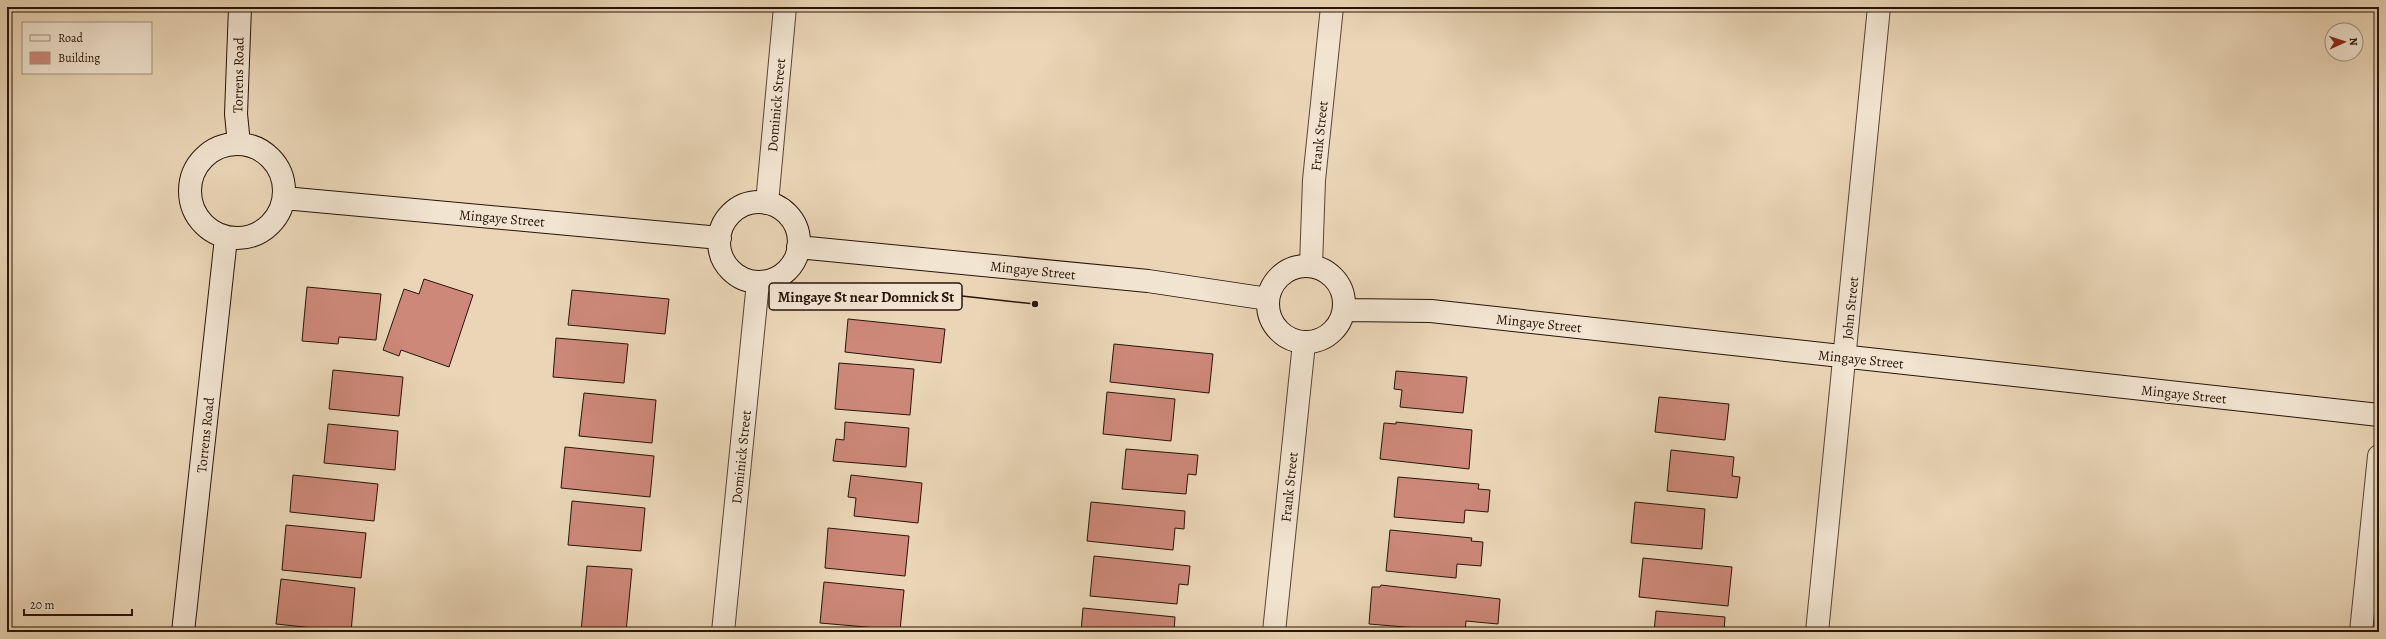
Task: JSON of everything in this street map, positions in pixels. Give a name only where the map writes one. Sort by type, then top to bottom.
[{"type":"street","name":"Torrens Road","points":[[239,144],[236,114],[240,7]]},
{"type":"street","name":"Dominick Street","points":[[767,203],[785,7]]},
{"type":"street","name":"Frank Street","points":[[1311,266],[1314,180],[1332,7]]},
{"type":"street","name":"John Street","points":[[1817,632],[1879,7]]},
{"type":"street","points":[[239,144],[254,147],[268,155],[278,167],[283,182],[284,198],[279,213],[270,226],[257,234],[242,238],[226,238],[212,231],[200,220],[192,207],[190,191],[193,176],[200,163],[210,152],[224,146],[239,144]]},
{"type":"street","name":"Mingaye Street","points":[[284,198],[720,238]]},
{"type":"street","points":[[754,203],[767,203],[780,209],[790,217],[796,228],[798,247],[795,260],[782,275],[771,280],[758,282],[739,277],[729,268],[722,258],[720,238],[727,219],[736,210],[754,203]]},
{"type":"street","name":"Torrens Road","points":[[183,632],[226,238]]},
{"type":"street","name":"Mingaye Street","points":[[798,247],[1148,281],[1268,299]]},
{"type":"street","points":[[1311,266],[1321,268],[1337,281],[1344,299],[1344,310],[1337,327],[1330,334],[1322,339],[1304,343],[1291,340],[1281,333],[1273,324],[1268,311],[1268,299],[1275,280],[1282,273],[1291,268],[1311,266]]},
{"type":"street","name":"Dominick Street","points":[[723,632],[758,282]]},
{"type":"street","name":"Mingaye Street","points":[[1344,310],[1431,311],[1845,358],[2379,415]]},
{"type":"street","name":"Frank Street","points":[[1274,632],[1304,343]]},
{"type":"street","points":[[2361,632],[2379,456]]},
{"type":"building","points":[[424,279],[473,295],[449,367],[401,350],[399,356],[383,350],[404,289],[419,294]]},
{"type":"building","points":[[307,287],[381,294],[376,340],[339,337],[338,344],[302,341]]},
{"type":"building","points":[[572,290],[669,299],[665,334],[568,325]]},
{"type":"building","points":[[848,319],[945,329],[941,363],[845,352]]},
{"type":"building","points":[[556,338],[628,344],[624,383],[553,377]]},
{"type":"building","points":[[1114,344],[1213,354],[1209,393],[1110,382]]},
{"type":"building","points":[[839,363],[914,369],[910,415],[835,409]]},
{"type":"building","points":[[333,370],[403,377],[399,416],[329,409]]},
{"type":"building","points":[[1396,371],[1467,377],[1463,413],[1400,407],[1402,390],[1394,389]]},
{"type":"building","points":[[1107,392],[1175,399],[1171,441],[1103,434]]},
{"type":"building","points":[[584,393],[656,400],[652,443],[579,436]]},
{"type":"building","points":[[1659,397],[1729,404],[1725,440],[1655,432]]},
{"type":"building","points":[[845,422],[909,428],[906,467],[833,461],[836,439],[844,440]]},
{"type":"building","points":[[1396,422],[1472,430],[1469,469],[1380,459],[1384,423],[1396,424]]},
{"type":"building","points":[[328,424],[398,431],[395,470],[324,463]]},
{"type":"building","points":[[565,447],[654,456],[650,497],[561,488]]},
{"type":"building","points":[[1126,449],[1198,455],[1196,475],[1188,474],[1186,494],[1122,489]]},
{"type":"building","points":[[1671,450],[1734,457],[1732,476],[1740,477],[1737,498],[1667,491]]},
{"type":"building","points":[[293,475],[378,484],[374,521],[290,512]]},
{"type":"building","points":[[851,475],[922,483],[918,523],[854,516],[856,498],[848,497]]},
{"type":"building","points":[[1398,477],[1479,484],[1478,489],[1490,490],[1488,512],[1465,510],[1464,523],[1394,517]]},
{"type":"building","points":[[572,501],[645,508],[641,551],[568,545]]},
{"type":"building","points":[[1091,502],[1185,511],[1184,529],[1175,528],[1173,550],[1087,541]]},
{"type":"building","points":[[1635,502],[1705,509],[1702,549],[1631,543]]},
{"type":"building","points":[[286,525],[366,533],[361,578],[282,570]]},
{"type":"building","points":[[828,528],[909,536],[905,576],[825,568]]},
{"type":"building","points":[[1390,530],[1472,538],[1471,541],[1483,542],[1481,566],[1457,564],[1456,578],[1386,571]]},
{"type":"building","points":[[1094,556],[1190,566],[1188,585],[1179,584],[1177,604],[1090,596]]},
{"type":"building","points":[[1643,558],[1732,567],[1728,606],[1639,597]]},
{"type":"building","points":[[587,566],[632,569],[626,632],[581,632]]},
{"type":"building","points":[[281,579],[355,588],[351,632],[276,624]]},
{"type":"building","points":[[824,582],[904,590],[900,630],[820,623]]},
{"type":"building","points":[[1381,585],[1500,599],[1498,624],[1466,621],[1465,632],[1369,624],[1372,587],[1380,587]]},
{"type":"building","points":[[1083,608],[1175,617],[1174,632],[1081,632]]},
{"type":"building","points":[[1656,611],[1725,617],[1724,632],[1654,632]]},
{"type":"place","name":"Mingaye St near Domnick St","points":[[1035,304]]}]
